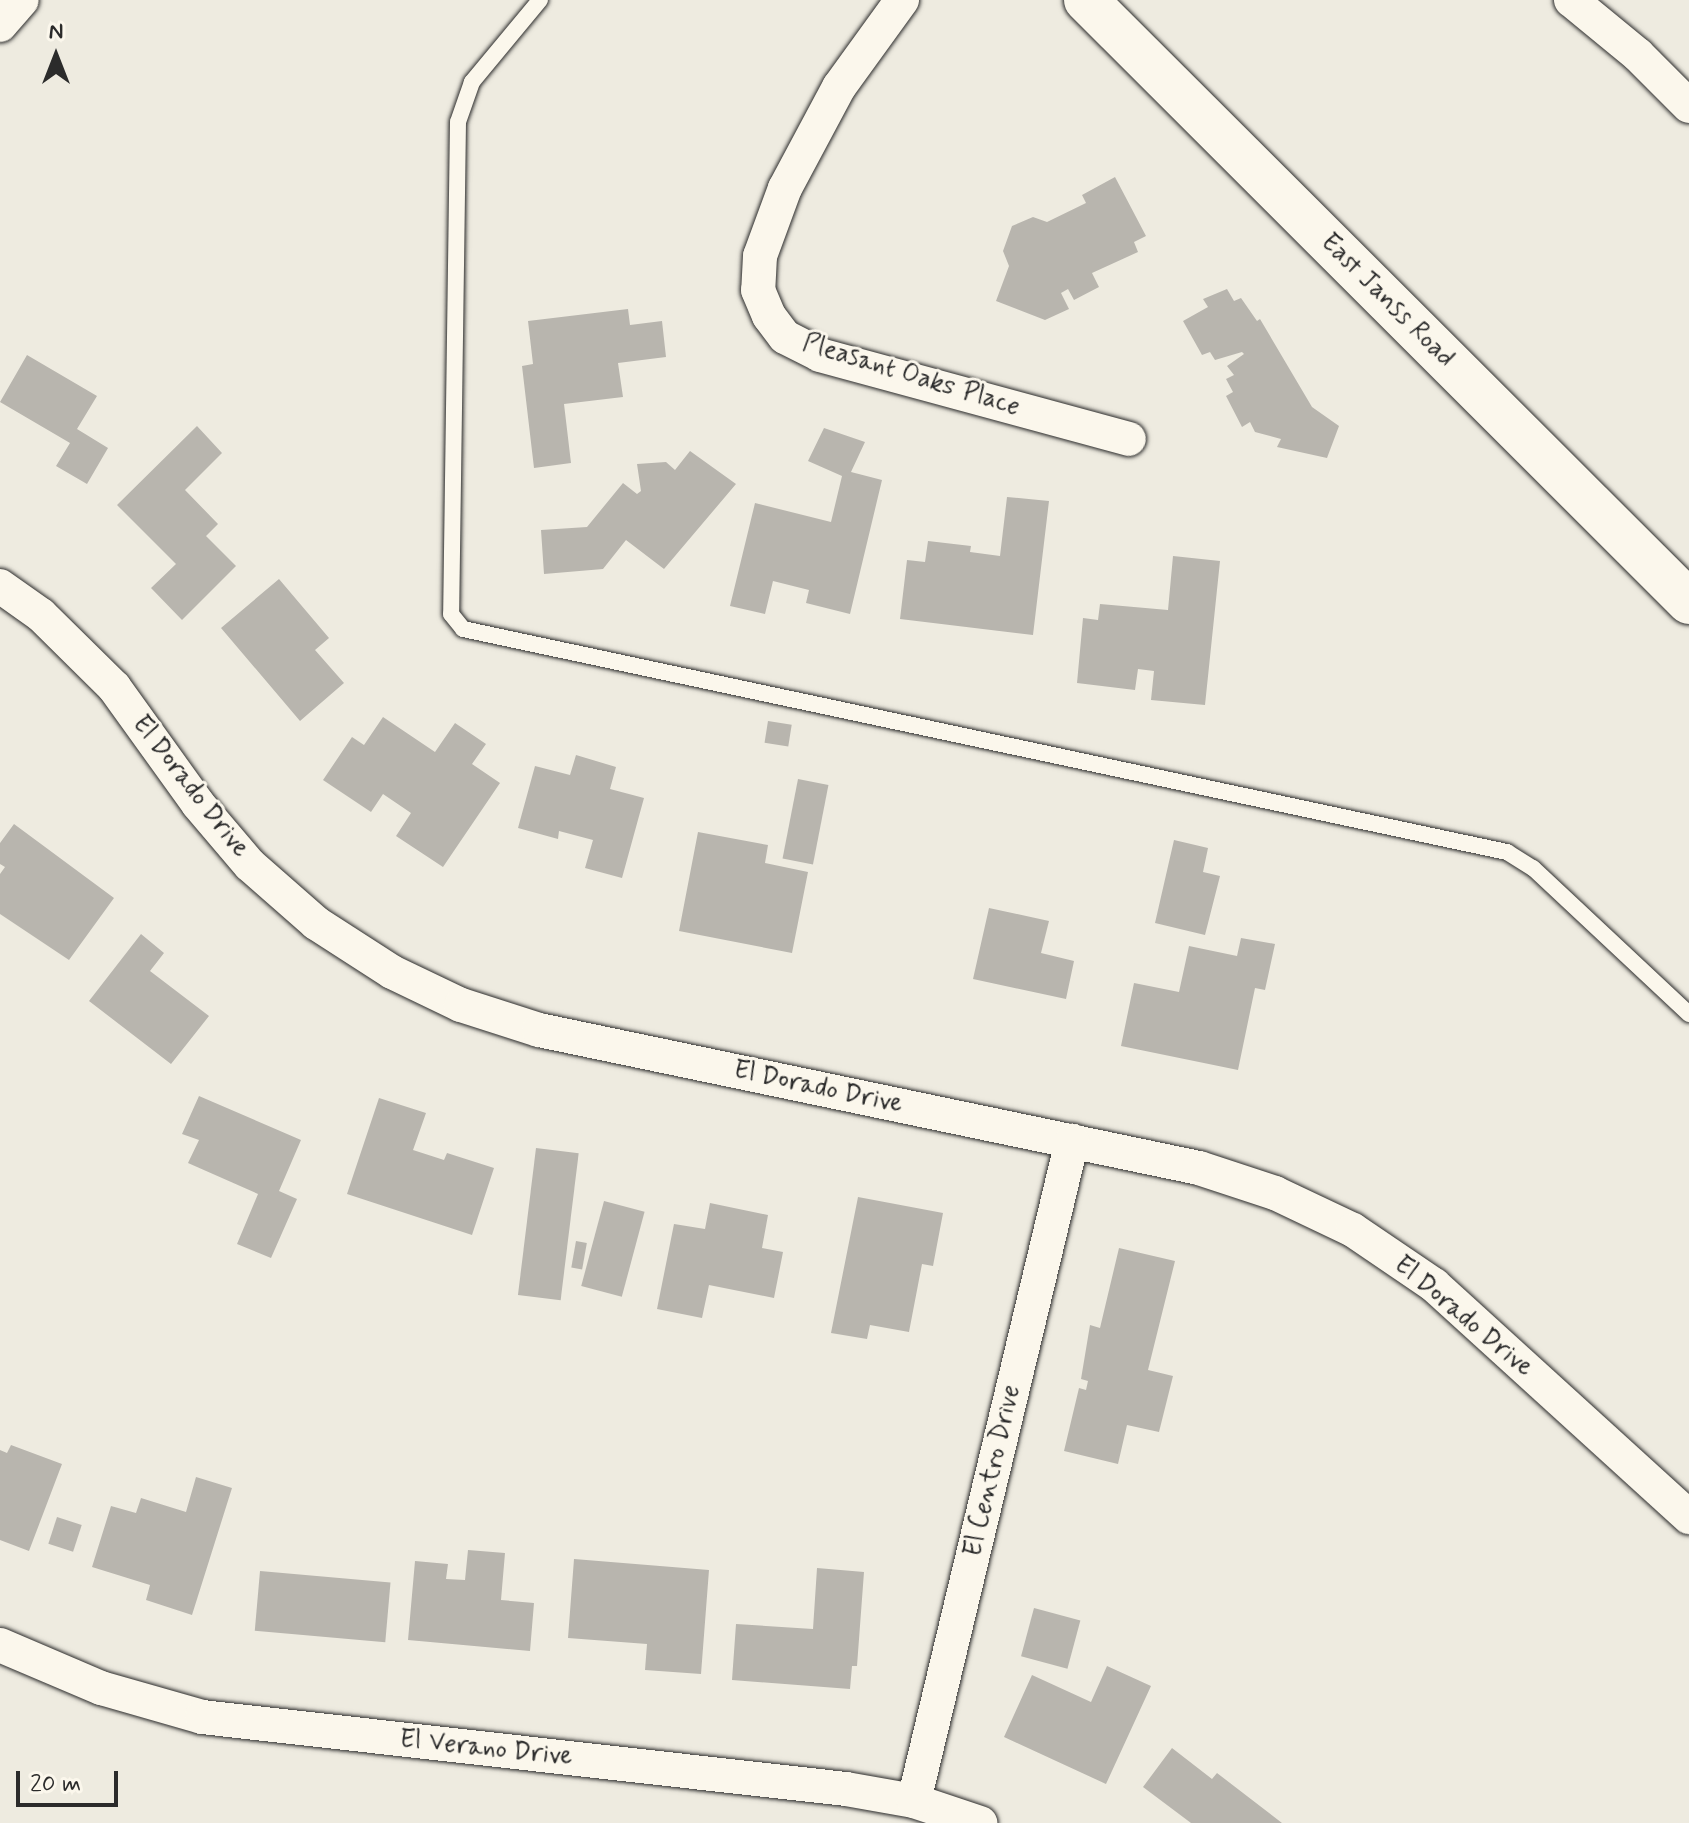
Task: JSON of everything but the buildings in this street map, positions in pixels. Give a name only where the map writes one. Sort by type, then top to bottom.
[{"type":"main road","name":"East Janss Road","points":[[1086,0],[1689,602]]},
{"type":"street","points":[[0,25],[22,0]]},
{"type":"street","name":"Pleasant Oaks Place","points":[[902,0],[839,87],[785,188],[760,256],[758,290],[769,316],[785,337],[820,355],[1129,439]]},
{"type":"street","points":[[1571,0],[1638,55],[1689,106]]},
{"type":"street","name":"El Dorado Drive","points":[[0,586],[41,615],[114,687],[198,804],[250,865],[316,923],[392,972],[461,1005],[539,1030],[1199,1168],[1275,1193],[1353,1230],[1434,1285],[1689,1517]]},
{"type":"street","name":"El Centro Drive","points":[[914,1801],[1072,1141]]},
{"type":"street","name":"El Verano Drive","points":[[0,1645],[101,1688],[202,1717],[846,1789],[914,1801],[980,1823]]},
{"type":"lane","points":[[540,0],[472,82],[458,122],[451,614],[463,629],[1507,852],[1533,868],[1689,1014]]}]
